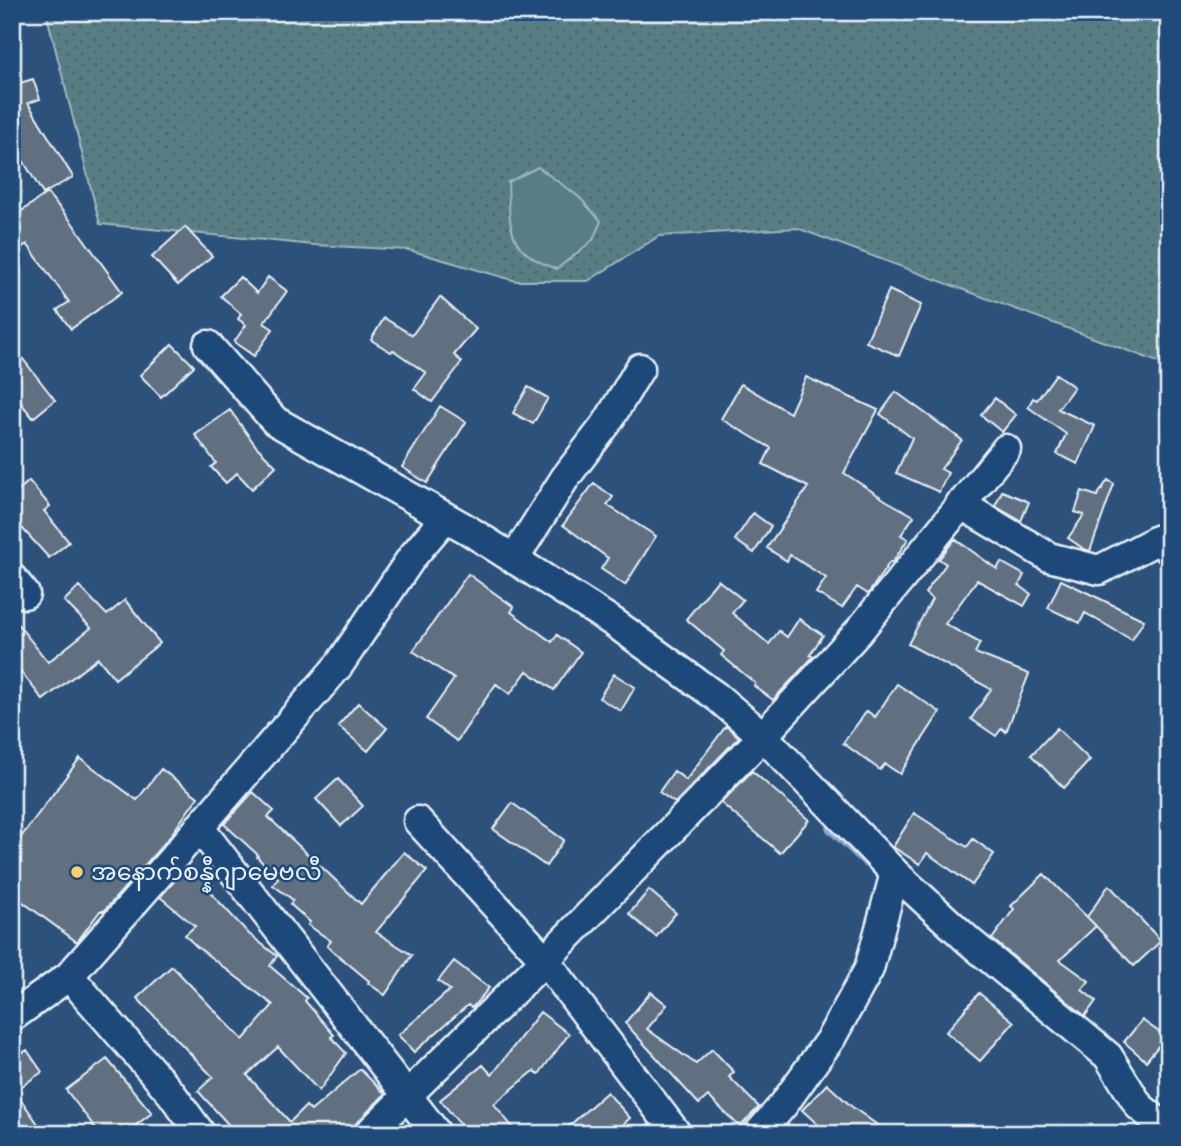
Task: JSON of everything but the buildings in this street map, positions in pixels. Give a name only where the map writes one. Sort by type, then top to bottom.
[{"type":"street","points":[[208,345],[275,421],[514,559],[613,622],[717,697],[763,736],[895,873],[970,942],[1108,1056],[1139,1106],[1169,1131]]},
{"type":"street","points":[[514,559],[565,478],[607,423],[640,369]]},
{"type":"street","points":[[368,1134],[545,960],[763,736],[859,631],[1006,449]]},
{"type":"street","points":[[960,504],[1049,556],[1098,570],[1159,539],[1169,551]]},
{"type":"street","points":[[12,1017],[69,976],[199,827],[338,665],[412,557],[445,517]]},
{"type":"street","points":[[418,821],[545,960],[677,1134]]},
{"type":"street","points":[[199,827],[437,1134]]},
{"type":"street","points":[[758,1134],[785,1104],[831,1038],[869,970],[895,873]]},
{"type":"street","points":[[69,976],[171,1093],[201,1134]]},
{"type":"green space","points":[[46,12],[1169,12],[1169,366],[797,228],[659,236],[588,281],[516,281],[409,250],[314,245],[100,224]]},
{"type":"green space","points":[[538,167],[579,197],[601,221],[593,240],[557,269],[528,255],[514,236],[511,225],[508,182]]},
{"type":"waterway","points":[[830,829],[866,863]]},
{"type":"place","name":"အနောက်စန္နီဂျာမေဗလီ","points":[[77,872]]}]
